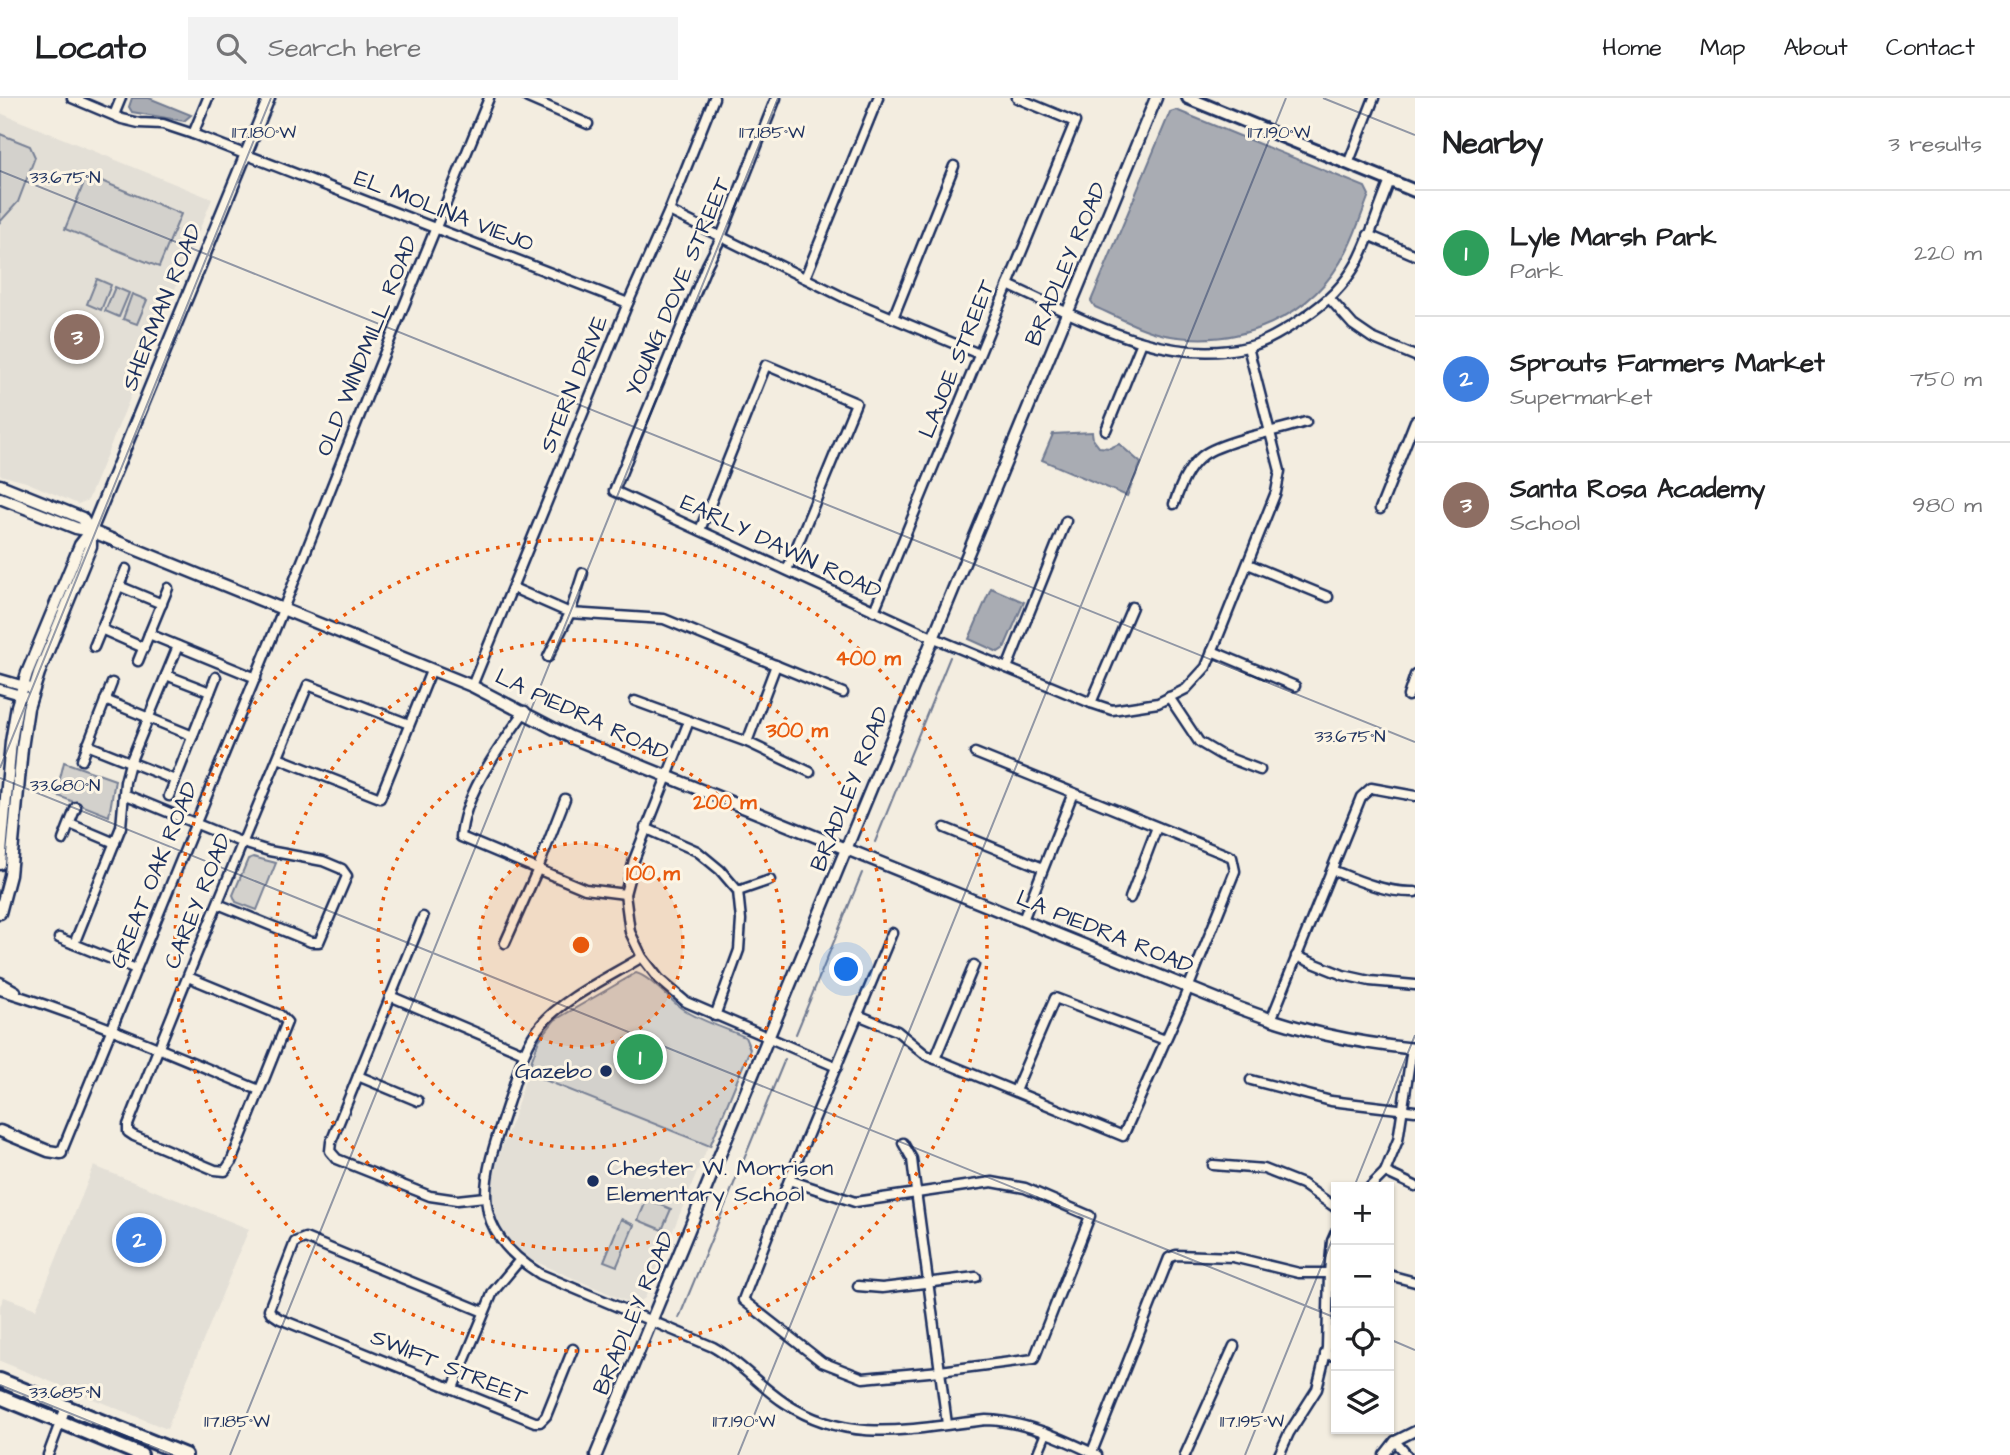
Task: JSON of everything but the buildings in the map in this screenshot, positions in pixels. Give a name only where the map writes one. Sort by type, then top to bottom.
[{"type":"main road","points":[[1188,98],[1415,191]]},
{"type":"main road","points":[[0,1380],[185,1455]]},
{"type":"main road","points":[[0,1397],[141,1455]]},
{"type":"street","name":"EL MOLINA VIEJO","points":[[72,98],[114,116],[163,124],[193,134],[628,303]]},
{"type":"street","points":[[114,116],[121,98]]},
{"type":"street","points":[[193,134],[208,98]]},
{"type":"street","name":"SHERMAN ROAD","points":[[91,531],[269,98]]},
{"type":"street","name":"OLD WINDMILL ROAD","points":[[283,611],[489,98]]},
{"type":"street","points":[[528,98],[588,124]]},
{"type":"street","name":"STERN DRIVE","points":[[472,686],[714,98]]},
{"type":"street","name":"YOUNG DOVE STREET","points":[[614,491],[707,265],[721,238],[776,98]]},
{"type":"street","points":[[805,278],[878,98]]},
{"type":"street","name":"LAJOE STREET","points":[[874,611],[1075,122],[1017,98]]},
{"type":"street","name":"BRADLEY ROAD","points":[[596,1455],[1156,98]]},
{"type":"street","points":[[1348,164],[1374,98]]},
{"type":"street","points":[[893,318],[954,166]]},
{"type":"street","points":[[1008,285],[1142,342],[1172,349],[1207,351],[1248,347],[1289,328],[1330,299],[1357,261],[1391,181]]},
{"type":"street","points":[[669,211],[805,278],[979,354]]},
{"type":"street","points":[[1368,235],[1415,255]]},
{"type":"street","points":[[1330,299],[1353,325],[1372,338],[1415,356]]},
{"type":"street","points":[[1107,430],[1142,342]]},
{"type":"street","points":[[1248,347],[1268,433],[1280,471],[1276,492],[1206,667],[1186,689],[1169,698],[1199,742],[1221,755],[1260,770]]},
{"type":"street","points":[[700,530],[766,365],[856,403],[787,570]]},
{"type":"street","points":[[1380,509],[1415,421]]},
{"type":"street","points":[[1174,505],[1182,481],[1201,456],[1224,444],[1306,422]]},
{"type":"street","name":"LA PIEDRA ROAD","points":[[0,485],[82,518],[91,531]]},
{"type":"street","name":"EARLY DAWN ROAD","points":[[614,491],[932,637],[1091,703],[1112,710],[1158,703],[1169,698]]},
{"type":"street","name":"LA PIEDRA ROAD","points":[[0,498],[76,528],[91,531],[472,686],[525,711],[570,737],[1271,1020],[1331,1038],[1413,1049]]},
{"type":"street","points":[[1007,668],[1066,521]]},
{"type":"street","points":[[0,913],[10,875],[10,742],[22,690],[80,545],[91,531]]},
{"type":"street","points":[[0,864],[8,805],[33,694],[91,546],[91,531]]},
{"type":"street","points":[[1248,564],[1328,597]]},
{"type":"street","points":[[94,647],[126,569]]},
{"type":"street","points":[[548,657],[570,613],[583,573]]},
{"type":"street","points":[[119,586],[162,604]]},
{"type":"street","points":[[138,661],[168,588]]},
{"type":"street","points":[[513,588],[570,613],[664,619],[843,693]]},
{"type":"street","points":[[1091,703],[1132,607]]},
{"type":"street","name":"GREAT OAK ROAD","points":[[61,1153],[283,611]]},
{"type":"street","points":[[101,629],[144,648]]},
{"type":"street","points":[[149,634],[256,678]]},
{"type":"street","points":[[74,943],[121,827],[130,763],[178,646]]},
{"type":"street","points":[[1212,652],[1295,686]]},
{"type":"street","points":[[747,742],[776,665]]},
{"type":"street","points":[[278,758],[380,798],[431,671]]},
{"type":"street","points":[[166,674],[210,692]]},
{"type":"street","points":[[1408,696],[1415,675]]},
{"type":"street","points":[[169,796],[216,677]]},
{"type":"street","points":[[0,679],[33,694]]},
{"type":"street","points":[[82,760],[112,682]]},
{"type":"street","name":"CAREY ROAD","points":[[259,1090],[225,1171],[215,1170],[128,1132],[128,1125],[158,1049],[309,685],[409,724]]},
{"type":"street","points":[[0,689],[22,690]]},
{"type":"street","points":[[105,700],[193,736]]},
{"type":"street","points":[[635,701],[747,742],[810,772]]},
{"type":"street","points":[[525,711],[490,761],[477,785],[460,837],[585,889],[625,894]]},
{"type":"street","points":[[690,721],[634,860],[625,894],[630,932],[642,957],[659,979],[686,1002],[837,1067]]},
{"type":"street","points":[[88,745],[175,780]]},
{"type":"street","points":[[858,1015],[897,1031],[926,1055],[1124,1136],[1235,871],[1232,857],[975,753]]},
{"type":"street","points":[[1271,1020],[1361,797],[1371,788],[1415,796]]},
{"type":"street","points":[[1023,920],[1073,793]]},
{"type":"street","points":[[124,794],[243,843],[323,861],[342,869],[347,876],[319,942],[311,942],[218,904]]},
{"type":"street","points":[[505,943],[565,799]]},
{"type":"street","points":[[63,840],[76,807]]},
{"type":"street","points":[[70,824],[115,843]]},
{"type":"street","points":[[1130,898],[1157,827]]},
{"type":"street","points":[[645,828],[697,851],[720,870],[738,891],[740,950],[715,1016]]},
{"type":"street","points":[[945,828],[1043,868]]},
{"type":"street","points":[[1332,870],[1367,884],[1401,892],[1415,892]]},
{"type":"street","points":[[738,891],[770,880]]},
{"type":"street","points":[[423,917],[331,1142],[330,1151],[337,1158],[430,1196],[457,1200],[485,1197]]},
{"type":"street","points":[[789,1180],[855,1202],[992,1182],[1025,1188],[1090,1216],[1034,1359],[863,1378],[821,1362],[743,1300],[789,1180],[892,933]]},
{"type":"street","points":[[59,938],[136,969]]},
{"type":"street","points":[[1296,956],[1343,975],[1370,981],[1415,985]]},
{"type":"street","points":[[642,957],[562,1006],[541,1025],[524,1053],[488,1167],[485,1197],[489,1218],[497,1235],[519,1261],[540,1275],[723,1353],[784,1402],[822,1422],[874,1432],[995,1421],[1046,1433],[1095,1454],[1169,1258],[1176,1255],[1233,1257],[1299,1273],[1331,1273]]},
{"type":"street","points":[[935,1059],[974,965]]},
{"type":"street","points":[[0,990],[34,1000],[259,1090],[287,1022],[280,1015],[188,977]]},
{"type":"street","points":[[0,982],[34,1000]]},
{"type":"street","points":[[390,996],[524,1053]]},
{"type":"street","points":[[1015,1091],[1055,998],[1166,1040]]},
{"type":"street","points":[[1375,1182],[1385,1172],[1398,1140],[1413,1049]]},
{"type":"street","points":[[358,1076],[418,1101]]},
{"type":"street","points":[[1251,1080],[1331,1101],[1415,1111]]},
{"type":"street","points":[[0,1131],[48,1151],[61,1153]]},
{"type":"street","points":[[904,1143],[912,1159],[947,1424]]},
{"type":"street","points":[[1213,1165],[1264,1169],[1302,1184],[1331,1204]]},
{"type":"street","points":[[1385,1172],[1415,1186]]},
{"type":"street","name":"SWIFT STREET","points":[[484,1312],[305,1238],[295,1242],[270,1304],[271,1313],[540,1422],[546,1416],[573,1349]]},
{"type":"street","points":[[453,1388],[493,1292],[519,1261]]},
{"type":"street","points":[[1394,1276],[1415,1282]]},
{"type":"street","points":[[858,1286],[882,1288],[976,1277]]},
{"type":"street","points":[[1279,1455],[1289,1433],[1317,1390],[1325,1354],[1331,1285]]},
{"type":"street","points":[[1185,1455],[1234,1346]]},
{"type":"street","points":[[1325,1354],[1331,1355]]},
{"type":"street","points":[[48,1455],[66,1407]]},
{"type":"street","points":[[1384,1455],[1395,1441],[1415,1431]]},
{"type":"street","points":[[1037,1455],[1046,1433]]},
{"type":"street","points":[[1395,1441],[1407,1455]]},
{"type":"shaded area","points":[[132,98],[149,98],[191,115],[184,121],[132,112],[129,107]]},
{"type":"shaded area","points":[[1176,110],[1365,187],[1369,195],[1347,250],[1332,274],[1315,294],[1271,323],[1220,337],[1165,335],[1121,319],[1095,307],[1091,301],[1170,112]]},
{"type":"shaded area","points":[[0,113],[212,199],[88,500],[78,504],[26,482],[0,475]]},
{"type":"shaded area","points":[[0,134],[30,146],[35,157],[18,202],[0,222]]},
{"type":"shaded area","points":[[87,175],[181,214],[159,267],[65,229]]},
{"type":"shaded area","points":[[97,279],[111,285],[101,310],[87,304]]},
{"type":"shaded area","points":[[115,287],[129,293],[119,317],[105,311]]},
{"type":"shaded area","points":[[132,294],[147,300],[137,324],[123,319]]},
{"type":"shaded area","points":[[1092,432],[1099,447],[1110,448],[1119,444],[1141,463],[1127,496],[1042,460],[1053,434]]},
{"type":"shaded area","points":[[991,588],[1024,602],[1004,648],[998,652],[969,639]]},
{"type":"shaded area","points":[[64,762],[115,780],[109,816],[56,795]]},
{"type":"shaded area","points":[[253,857],[276,863],[257,910],[236,902],[233,895],[248,859]]},
{"type":"shaded area","points":[[636,973],[648,979],[684,1010],[745,1037],[750,1049],[710,1146],[527,1073],[539,1040],[555,1020]]},
{"type":"shaded area","name":"Chester W. Morrison Elementary School","points":[[527,1073],[708,1146],[645,1298],[635,1305],[527,1258],[504,1235],[496,1220],[491,1193],[493,1169],[513,1119]]},
{"type":"shaded area","points":[[94,1166],[249,1229],[167,1429],[0,1361],[0,1306],[4,1297],[36,1309]]},
{"type":"shaded area","points":[[647,1199],[671,1209],[662,1230],[638,1220]]},
{"type":"shaded area","points":[[621,1219],[634,1225],[617,1266],[604,1261]]},
{"type":"waterway","points":[[875,842],[950,657]]},
{"type":"waterway","points":[[796,1034],[862,873]]},
{"type":"waterway","points":[[679,1318],[785,1059]]},
{"type":"place","name":"Santa Rosa Academy","points":[[77,337]]},
{"type":"place","name":"Lyle Marsh Park","points":[[640,1057]]},
{"type":"place","name":"Gazebo","points":[[606,1071]]},
{"type":"place","name":"Chester W. Morrison Elementary School","points":[[593,1181]]},
{"type":"place","name":"Sprouts Farmers Market","points":[[139,1240]]}]
